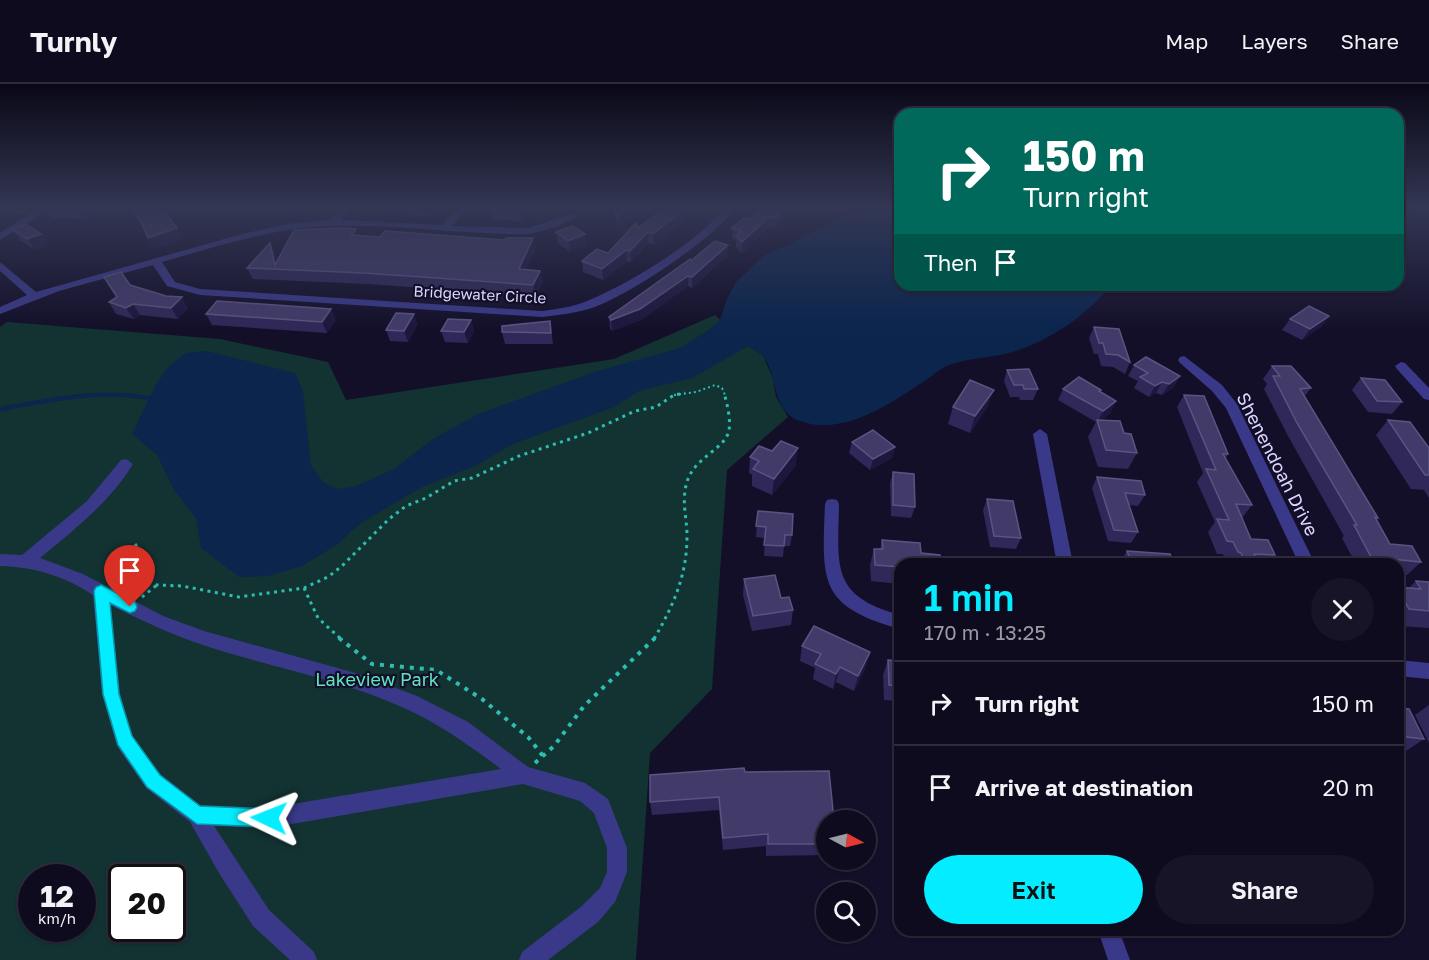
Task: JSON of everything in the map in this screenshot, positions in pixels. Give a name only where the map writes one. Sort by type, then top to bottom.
[{"type":"street","points":[[0,311],[34,296],[202,249]]},
{"type":"street","name":"Bridgewater Circle","points":[[156,261],[171,284],[200,292],[542,314],[568,311],[591,304],[622,288],[680,249]]},
{"type":"street","points":[[0,265],[34,296]]},
{"type":"street","name":"Shenendoah Drive","points":[[1184,360],[1217,388],[1232,407],[1304,558]]},
{"type":"street","points":[[1401,366],[1429,396]]},
{"type":"street","points":[[1040,434],[1064,558]]},
{"type":"street","points":[[26,562],[111,488],[126,464]]},
{"type":"street","points":[[832,504],[831,564],[834,580],[843,595],[858,608],[876,617],[894,621]]},
{"type":"street","points":[[0,560],[26,562],[64,570],[157,621],[204,638],[359,682],[411,702],[461,728],[523,775],[585,793],[601,806],[617,848],[617,872],[608,895],[590,914],[530,960]]},
{"type":"street","points":[[101,591],[111,694],[124,740],[153,781],[197,815],[226,866],[261,918],[306,960]]},
{"type":"street","points":[[1404,669],[1429,671]]},
{"type":"street","points":[[197,815],[269,818],[523,775]]},
{"type":"street","points":[[1111,936],[1119,960]]},
{"type":"path","points":[[141,575],[157,585],[182,586],[239,597],[304,588],[328,577],[342,566],[389,519],[406,506],[426,498],[454,481],[472,478],[519,456],[588,433],[635,411],[656,407],[674,395],[696,392],[715,385],[722,388],[725,395],[729,430],[723,442],[696,463],[687,480],[683,501],[686,547],[683,578],[674,604],[652,641],[584,706],[554,746],[523,775]]},
{"type":"path","points":[[122,573],[132,582],[145,571],[135,562],[142,553],[135,544]]},
{"type":"path","points":[[304,588],[318,618],[353,651],[372,664],[436,670],[482,699],[528,737],[543,756]]},
{"type":"green space","name":"Lakeview Park","points":[[715,315],[748,346],[763,355],[773,379],[776,397],[788,417],[727,470],[712,689],[650,753],[636,960],[0,960],[0,327],[7,322],[220,339],[328,362],[346,400],[614,359]]},
{"type":"water","points":[[779,249],[894,249],[894,291],[1106,291],[1075,320],[1037,343],[1009,353],[962,361],[947,366],[880,409],[850,421],[834,424],[818,425],[803,422],[793,418],[785,411],[780,403],[768,365],[762,355],[748,346],[692,378],[639,391],[614,407],[513,444],[475,466],[422,487],[361,523],[335,546],[302,566],[268,576],[239,577],[201,548],[196,518],[174,490],[157,455],[132,434],[155,386],[168,367],[186,353],[206,351],[295,373],[303,392],[311,465],[323,482],[337,489],[356,486],[394,469],[433,439],[478,414],[594,372],[680,348],[720,320],[736,282],[766,254]]},
{"type":"building","points":[[265,249],[271,249],[275,265],[284,249],[528,249],[519,269],[540,271],[533,285],[364,273],[247,268]]},
{"type":"building","points":[[597,249],[608,253],[612,249],[632,249],[626,250],[602,269],[582,261]]},
{"type":"building","points":[[705,249],[724,249],[692,277],[688,276],[640,309],[611,320],[609,317],[690,259],[692,260]]},
{"type":"building","points":[[121,272],[130,285],[166,296],[182,297],[171,308],[133,304],[126,308],[109,302],[117,297],[104,277]]},
{"type":"building","points":[[217,301],[331,309],[322,322],[206,314]]},
{"type":"building","points":[[1309,306],[1329,316],[1310,329],[1290,319]]},
{"type":"building","points":[[396,313],[414,314],[404,331],[386,330]]},
{"type":"building","points":[[448,319],[471,320],[464,332],[441,331]]},
{"type":"building","points":[[550,321],[551,333],[502,332],[502,326]]},
{"type":"building","points":[[1094,327],[1119,329],[1130,362],[1118,355],[1106,354],[1103,343],[1099,343]]},
{"type":"building","points":[[1146,357],[1180,376],[1169,384],[1162,382],[1155,386],[1140,377],[1148,373],[1134,365]]},
{"type":"building","points":[[1272,366],[1291,366],[1311,388],[1300,389],[1378,518],[1375,517],[1390,544],[1412,546],[1421,562],[1404,560],[1404,558],[1371,557],[1354,525],[1357,525],[1297,423],[1273,376],[1280,376]]},
{"type":"building","points":[[1029,369],[1038,389],[1024,389],[1023,385],[1014,385],[1007,370]]},
{"type":"building","points":[[1079,377],[1116,401],[1103,411],[1063,389]]},
{"type":"building","points":[[1361,378],[1385,380],[1402,402],[1377,401]]},
{"type":"building","points":[[970,380],[994,390],[975,416],[953,407]]},
{"type":"building","points":[[1184,395],[1204,396],[1228,454],[1223,454],[1252,505],[1236,504],[1251,539],[1268,540],[1275,555],[1254,554],[1256,558],[1243,558],[1233,542],[1227,541],[1217,519],[1229,520],[1206,469],[1216,470]]},
{"type":"building","points":[[1097,420],[1120,421],[1124,433],[1131,434],[1137,453],[1106,450]]},
{"type":"building","points":[[1388,420],[1410,422],[1429,448],[1429,475],[1425,475]]},
{"type":"building","points":[[873,430],[895,447],[873,459],[852,442]]},
{"type":"building","points":[[781,441],[798,448],[774,479],[753,469],[759,461],[750,457],[759,446],[772,451]]},
{"type":"building","points":[[893,472],[914,474],[915,507],[893,505]]},
{"type":"building","points":[[1097,477],[1141,481],[1145,495],[1125,493],[1138,532],[1114,530]]},
{"type":"building","points":[[987,499],[1013,501],[1021,538],[994,536]]},
{"type":"building","points":[[758,511],[793,514],[792,535],[785,535],[784,546],[764,545],[766,527],[756,526]]},
{"type":"building","points":[[882,540],[920,543],[921,553],[940,555],[940,558],[894,558],[894,567],[875,565],[874,549],[883,549]]},
{"type":"building","points":[[1127,551],[1170,554],[1172,558],[1130,558]]},
{"type":"building","points":[[775,575],[781,598],[789,597],[793,610],[753,616],[744,579]]},
{"type":"building","points":[[1416,581],[1429,582],[1429,611],[1409,609],[1404,600],[1404,588],[1421,589]]},
{"type":"building","points":[[814,626],[870,652],[858,676],[840,667],[836,674],[815,664],[821,654],[802,646]]},
{"type":"building","points":[[888,660],[894,660],[894,685],[889,685]]},
{"type":"building","points":[[1404,709],[1409,709],[1424,739],[1404,737]]},
{"type":"building","points":[[744,768],[745,772],[829,771],[833,810],[816,810],[816,844],[768,844],[768,834],[723,838],[719,797],[650,802],[650,775]]},
{"type":"waterway","points":[[85,395],[93,395]]},
{"type":"waterway","points":[[0,409],[93,395]]},
{"type":"waterway","points":[[93,395],[111,395]]},
{"type":"waterway","points":[[111,395],[132,395]]},
{"type":"waterway","points":[[111,395],[149,398]]},
{"type":"route","points":[[130,607],[101,591],[111,694],[124,740],[153,781],[197,815],[269,818]]}]
